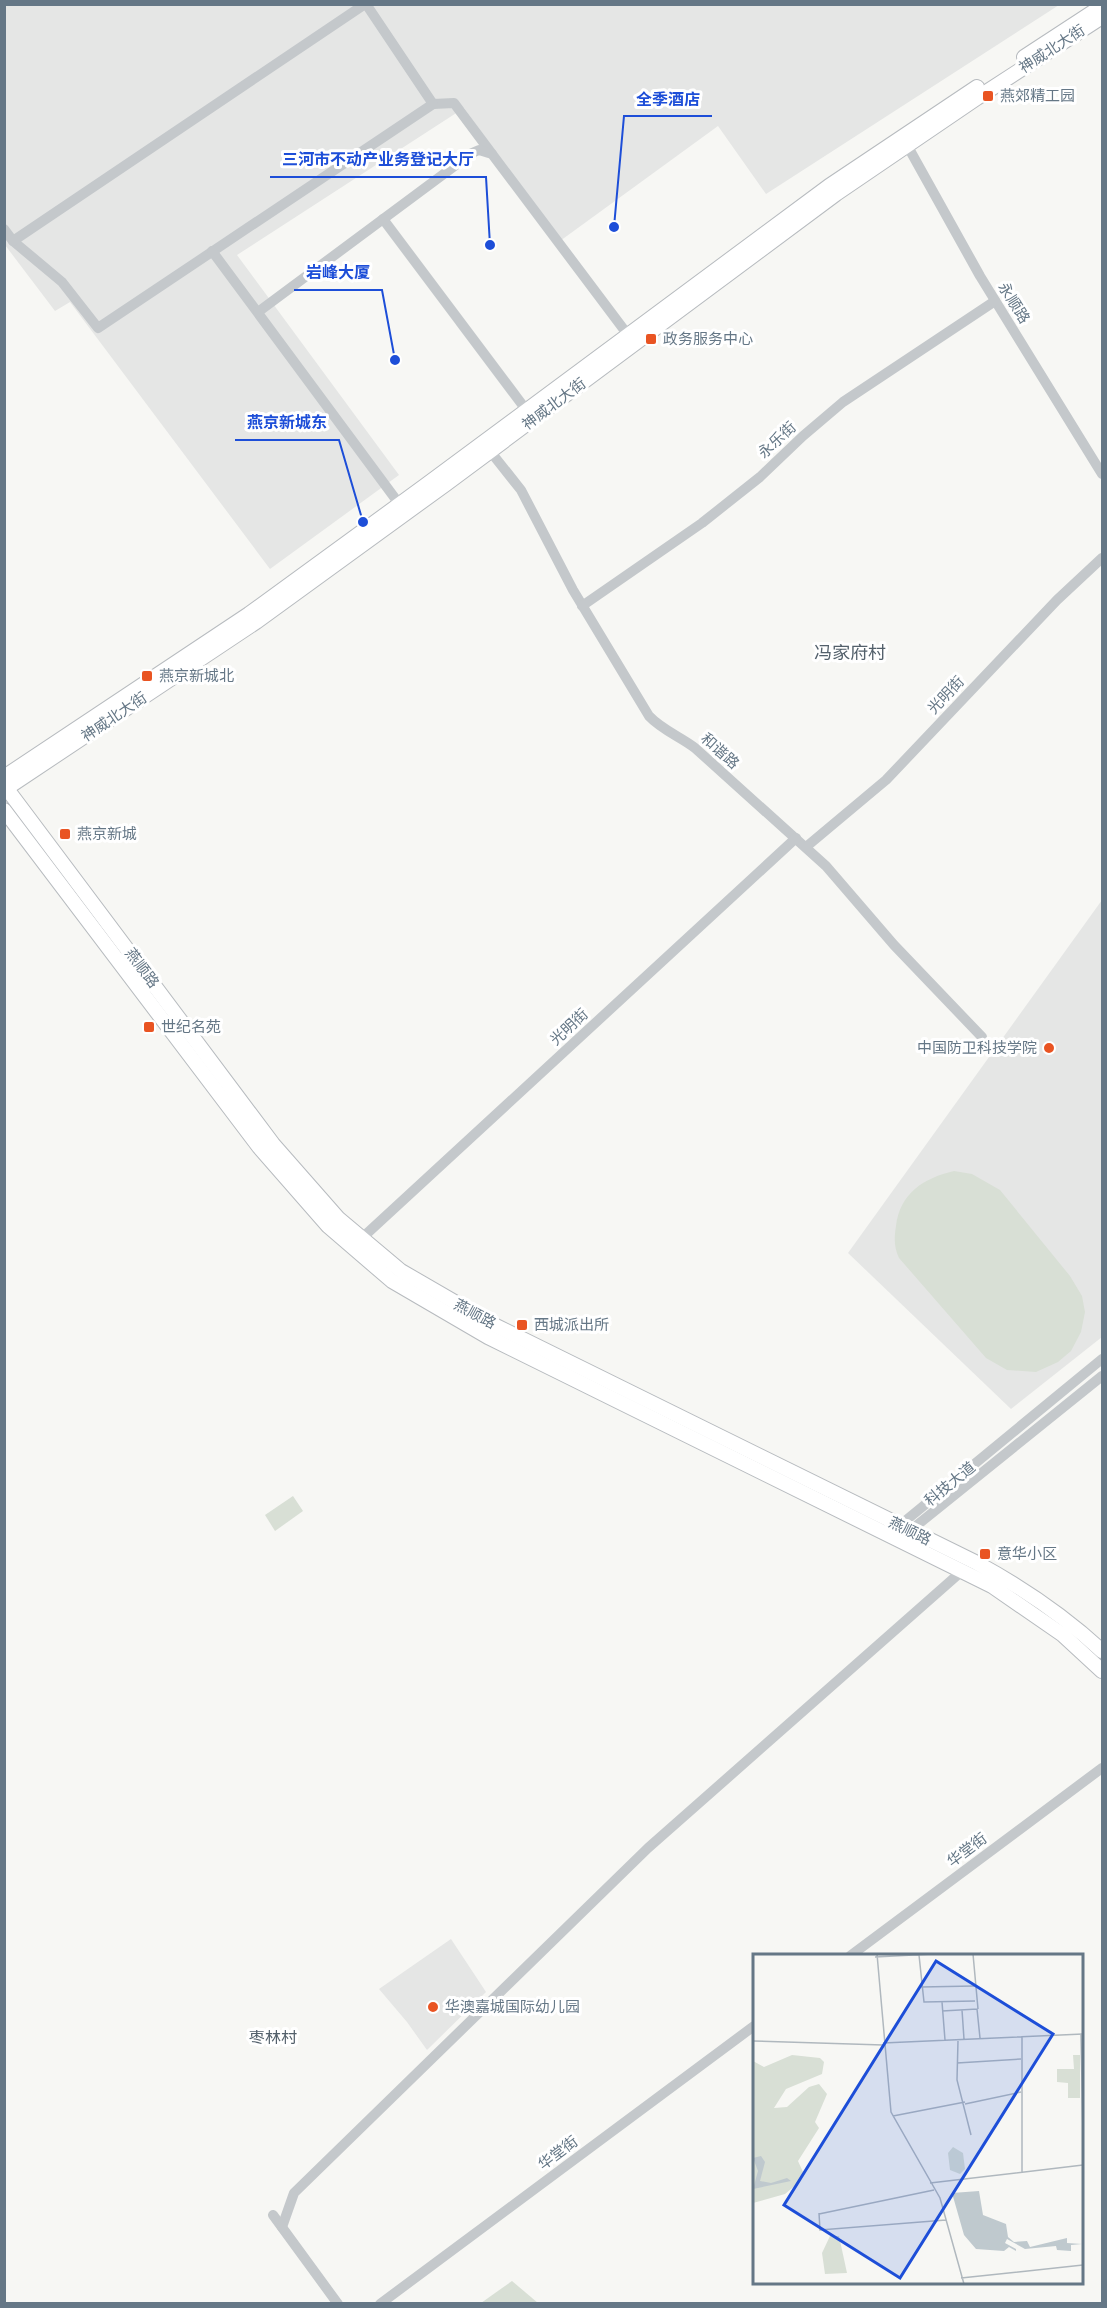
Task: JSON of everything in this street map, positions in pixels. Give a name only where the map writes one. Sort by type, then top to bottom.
[{"type":"main road","name":"神威北大街","points":[[5,785],[400,505],[857,167],[1102,6]]},
{"type":"main road","name":"神威北大街","points":[[5,785],[256,622],[827,201],[907,145],[1102,17]]},
{"type":"main road","name":"燕顺路","points":[[5,785],[273,1143],[338,1218],[401,1270],[496,1326],[902,1532],[962,1571],[992,1586],[1028,1609],[1063,1635],[1102,1671]]},
{"type":"main road","name":"燕顺路","points":[[4,810],[259,1146],[328,1226],[392,1281],[488,1336],[902,1532],[977,1563],[1037,1598],[1072,1623],[1102,1651]]},
{"type":"street","points":[[13,241],[365,4],[433,104]]},
{"type":"street","points":[[4,229],[13,241],[62,282],[98,328],[433,104],[454,103],[628,335]]},
{"type":"street","name":"永顺路","points":[[907,145],[995,301],[1102,474]]},
{"type":"street","points":[[258,312],[472,153],[479,150],[492,154]]},
{"type":"street","points":[[383,219],[527,411]]},
{"type":"street","points":[[212,251],[400,505]]},
{"type":"street","name":"永乐街","points":[[582,606],[702,523],[759,477],[843,402],[995,301]]},
{"type":"street","name":"和谐路","points":[[490,451],[521,490],[582,606],[649,716],[657,724],[695,748],[796,837],[826,866],[894,945],[982,1037]]},
{"type":"street","name":"光明街","points":[[806,847],[886,780],[1057,600],[1102,558]]},
{"type":"street","name":"光明街","points":[[362,1238],[796,837]]},
{"type":"street","name":"科技大道","points":[[902,1532],[1102,1359]]},
{"type":"street","name":"科技大道","points":[[902,1532],[1102,1376]]},
{"type":"street","points":[[282,2227],[294,2193],[648,1848],[962,1571]]},
{"type":"street","name":"华堂街","points":[[852,1954],[1102,1768]]},
{"type":"street","name":"华堂街","points":[[380,2304],[753,2027]]},
{"type":"street","points":[[273,2215],[338,2304]]},
{"type":"shaded area","points":[[5,5],[1059,5],[766,194],[718,126],[560,241],[464,108],[237,255],[399,475],[270,569],[70,302],[55,311],[5,245]]},
{"type":"shaded area","name":"中国防卫科技学院","points":[[1102,900],[1102,1337],[1011,1409],[848,1253]]},
{"type":"shaded area","points":[[954,1171],[972,1174],[1000,1190],[1070,1276],[1082,1296],[1085,1312],[1081,1332],[1071,1351],[1058,1362],[1036,1372],[1007,1370],[986,1358],[899,1258],[895,1246],[898,1214],[908,1196],[933,1178]]},
{"type":"shaded area","points":[[293,1496],[303,1511],[275,1531],[265,1515]]},
{"type":"shaded area","name":"华澳嘉城国际幼儿园","points":[[451,1939],[486,1992],[427,2050],[379,1989]]},
{"type":"shaded area","points":[[512,2281],[538,2303],[481,2303]]},
{"type":"place","name":"燕郊精工园","points":[[988,96]]},
{"type":"place","name":"全季酒店","points":[[614,227]]},
{"type":"place","name":"三河市不动产业务登记大厅","points":[[490,245]]},
{"type":"place","name":"政务服务中心","points":[[651,339]]},
{"type":"place","name":"岩峰大厦","points":[[395,360]]},
{"type":"place","name":"燕京新城东","points":[[363,522]]},
{"type":"place","name":"燕京新城北","points":[[147,676]]},
{"type":"place","name":"燕京新城","points":[[65,834]]},
{"type":"place","name":"世纪名苑","points":[[149,1027]]},
{"type":"place","name":"中国防卫科技学院","points":[[1049,1048]]},
{"type":"place","name":"西城派出所","points":[[522,1325]]},
{"type":"place","name":"意华小区","points":[[985,1554]]},
{"type":"place","name":"华澳嘉城国际幼儿园","points":[[433,2007]]},
{"type":"district","name":"冯家府村","points":[[850,653]]},
{"type":"district","name":"枣林村","points":[[273,2037]]}]
